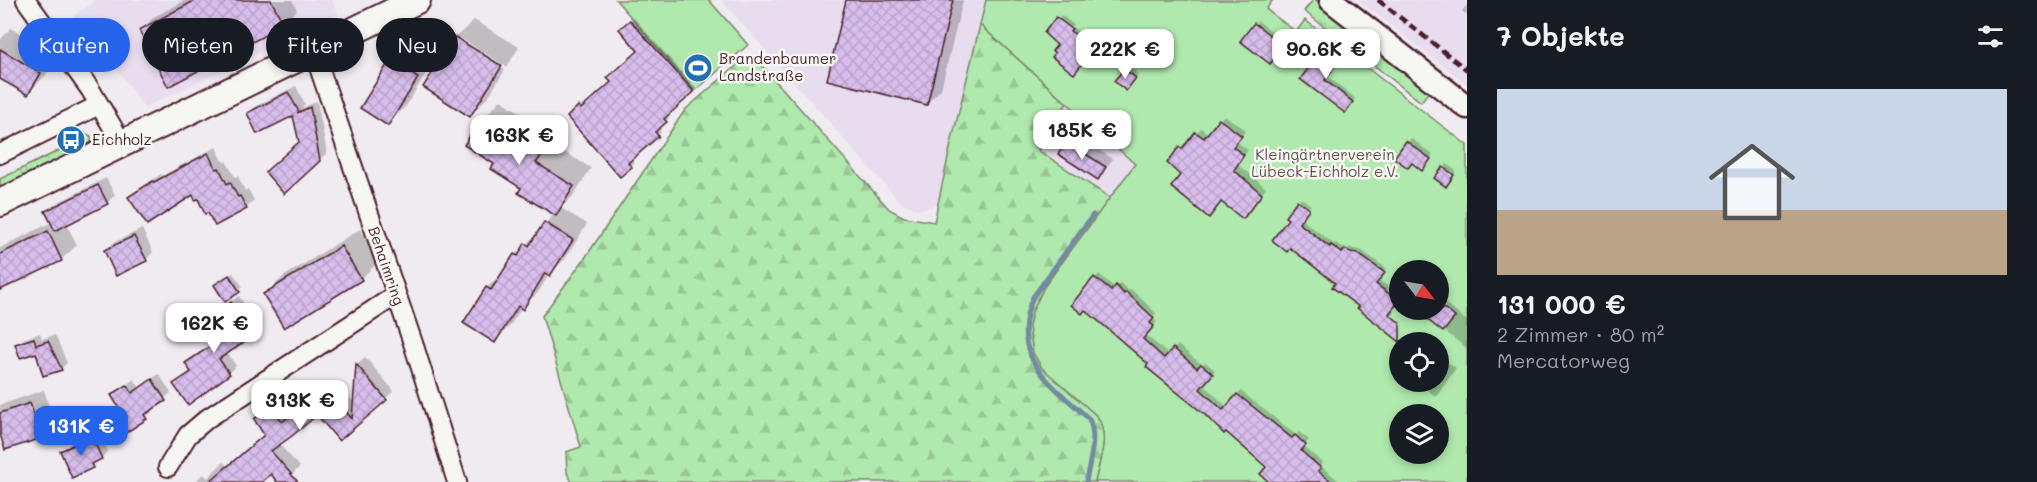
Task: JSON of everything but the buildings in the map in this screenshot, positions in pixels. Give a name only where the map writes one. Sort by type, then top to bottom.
[{"type":"main road","points":[[364,25],[417,0]]},
{"type":"main road","points":[[0,203],[267,72]]},
{"type":"street","points":[[26,0],[99,105],[122,143]]},
{"type":"street","points":[[1331,0],[1467,107]]},
{"type":"street","name":"Behaimring","points":[[322,72],[457,482]]},
{"type":"street","points":[[0,154],[99,105]]},
{"type":"street","points":[[168,467],[188,435],[208,418],[396,295]]},
{"type":"shaded area","points":[[97,0],[332,0],[339,14],[331,18],[266,18],[266,49],[254,55],[254,18],[142,18],[142,72],[219,72],[144,108],[118,72],[130,72],[130,18],[75,18],[73,16]]},
{"type":"shaded area","points":[[721,0],[986,0],[938,204],[925,209],[916,209],[899,201]]},
{"type":"shaded area","points":[[1358,0],[1467,0],[1467,85],[1438,62]]},
{"type":"shaded area","points":[[1067,103],[1135,164],[1110,198],[1037,150]]},
{"type":"green space","name":"Brandenbaumer Landstraße","points":[[616,0],[709,0],[748,45],[695,91]]},
{"type":"green space","name":"Kleingärtnerverein Lübeck-Eichholz e.V.","points":[[986,0],[1273,0],[1266,9],[1296,32],[1305,20],[1467,145],[1467,482],[1095,482],[1103,448],[1101,424],[1097,416],[1042,368],[1033,353],[1029,326],[1032,312],[1044,287],[1135,164],[980,25]]},
{"type":"green space","points":[[1313,0],[1316,0],[1430,90],[1421,102],[1304,11]]},
{"type":"green space","points":[[980,25],[1067,103],[1038,150],[1110,198],[1037,299],[1084,404],[1098,417],[1103,426],[1103,446],[1095,482],[572,482],[567,473],[566,452],[581,447],[542,316],[585,258],[685,110],[747,56],[757,60],[889,209],[904,217],[934,222]]},
{"type":"green space","points":[[85,133],[91,136],[92,148],[0,194],[0,179],[81,140],[79,134]]},
{"type":"waterway","points":[[1086,482],[1093,442],[1092,426],[1089,419],[1060,393],[1037,367],[1029,352],[1025,336],[1026,318],[1033,297],[1093,215]]},
{"type":"railway","points":[[1378,0],[1467,70]]},
{"type":"place","name":"Brandenbaumer Landstraße","points":[[698,68]]},
{"type":"place","name":"Eichholz","points":[[71,140]]}]
